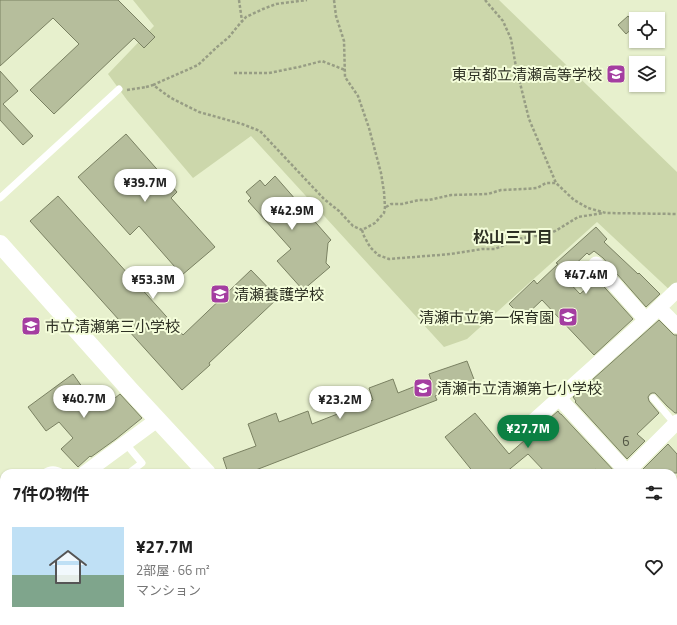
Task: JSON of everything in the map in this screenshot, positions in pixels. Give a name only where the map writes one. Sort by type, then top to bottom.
[{"type":"street","points":[[0,244],[157,420],[203,469]]},
{"type":"street","points":[[596,264],[646,320]]},
{"type":"street","points":[[519,434],[646,320],[677,290]]},
{"type":"street","points":[[659,308],[677,326]]},
{"type":"street","points":[[559,398],[623,469]]},
{"type":"street","points":[[91,469],[157,420]]},
{"type":"street","points":[[631,469],[676,423]]},
{"type":"lane","points":[[0,198],[119,89]]},
{"type":"lane","points":[[653,398],[676,423]]},
{"type":"lane","points":[[126,444],[142,463],[134,469]]},
{"type":"path","points":[[239,0],[242,21]]},
{"type":"path","points":[[119,89],[127,90],[153,85],[198,64],[229,37],[246,17],[276,4],[307,0]]},
{"type":"path","points":[[334,0],[336,16],[344,41],[345,77],[358,96],[369,128],[381,173],[385,207],[384,213],[375,223],[362,230]]},
{"type":"path","points":[[485,0],[504,21],[511,39],[516,68],[529,120],[556,182],[574,200],[588,208],[606,213]]},
{"type":"path","points":[[234,73],[269,73],[299,68],[322,61],[345,70]]},
{"type":"path","points":[[153,85],[171,98],[199,112],[242,124],[260,131],[324,199],[339,211],[353,226],[362,230],[370,247],[378,255],[389,259],[452,254],[482,249],[495,249],[518,239],[534,236],[545,236],[578,217],[606,213],[677,214]]},
{"type":"path","points":[[385,207],[391,204],[429,200],[451,195],[488,194],[500,190],[537,188],[546,183],[556,182]]},
{"type":"green space","points":[[133,0],[499,0],[677,172],[677,290],[674,294],[597,222],[467,339],[444,347],[251,136],[193,178],[127,100],[108,74],[154,26]]},
{"type":"building","points":[[0,0],[118,0],[155,37],[144,48],[134,38],[54,114],[30,90],[79,44],[53,18],[0,66]]},
{"type":"building","points":[[628,16],[629,17],[629,31],[626,34],[618,25]]},
{"type":"building","points":[[0,71],[18,91],[3,104],[33,136],[23,145],[0,120]]},
{"type":"building","points":[[126,134],[177,192],[171,198],[215,247],[182,275],[139,226],[130,235],[78,177]]},
{"type":"building","points":[[275,176],[331,240],[328,243],[326,263],[330,267],[303,290],[277,261],[291,249],[248,201],[251,198],[246,192],[260,180],[265,186]]},
{"type":"building","points":[[58,196],[183,335],[251,270],[278,298],[209,363],[210,365],[182,390],[30,221]]},
{"type":"building","points":[[596,227],[607,239],[604,242],[660,294],[646,307],[603,258],[594,251],[589,255],[587,253],[563,276],[580,294],[597,279],[633,319],[594,355],[542,300],[523,318],[509,304],[534,280],[537,284],[558,264],[556,263]]},
{"type":"building","points":[[659,320],[674,335],[677,335],[677,413],[667,406],[655,393],[650,394],[648,397],[649,401],[659,413],[637,434],[645,441],[627,459],[575,402],[576,401],[573,397]]},
{"type":"building","points":[[467,361],[475,382],[435,396],[437,400],[258,469],[227,469],[223,458],[256,446],[248,424],[276,413],[279,422],[308,411],[312,424],[373,400],[369,388],[393,379],[398,393],[431,380],[429,374]]},
{"type":"building","points":[[73,374],[99,411],[120,394],[142,418],[116,439],[91,457],[90,456],[78,467],[61,449],[73,438],[59,422],[46,431],[28,407]]},
{"type":"building","points":[[558,411],[612,469],[542,469],[528,454],[510,469],[471,469],[445,437],[475,413],[509,454]]},
{"type":"building","points":[[668,444],[677,454],[677,469],[643,469]]},
{"type":"place","name":"東京都立清瀬高等学校","points":[[616,74]]},
{"type":"place","name":"清瀬養護学校","points":[[220,294]]},
{"type":"place","name":"清瀬市立第一保育園","points":[[568,317]]},
{"type":"place","name":"市立清瀬第三小学校","points":[[31,326]]},
{"type":"place","name":"清瀬市立清瀬第七小学校","points":[[423,388]]},
{"type":"district","name":"松山三丁目","points":[[513,237]]}]
